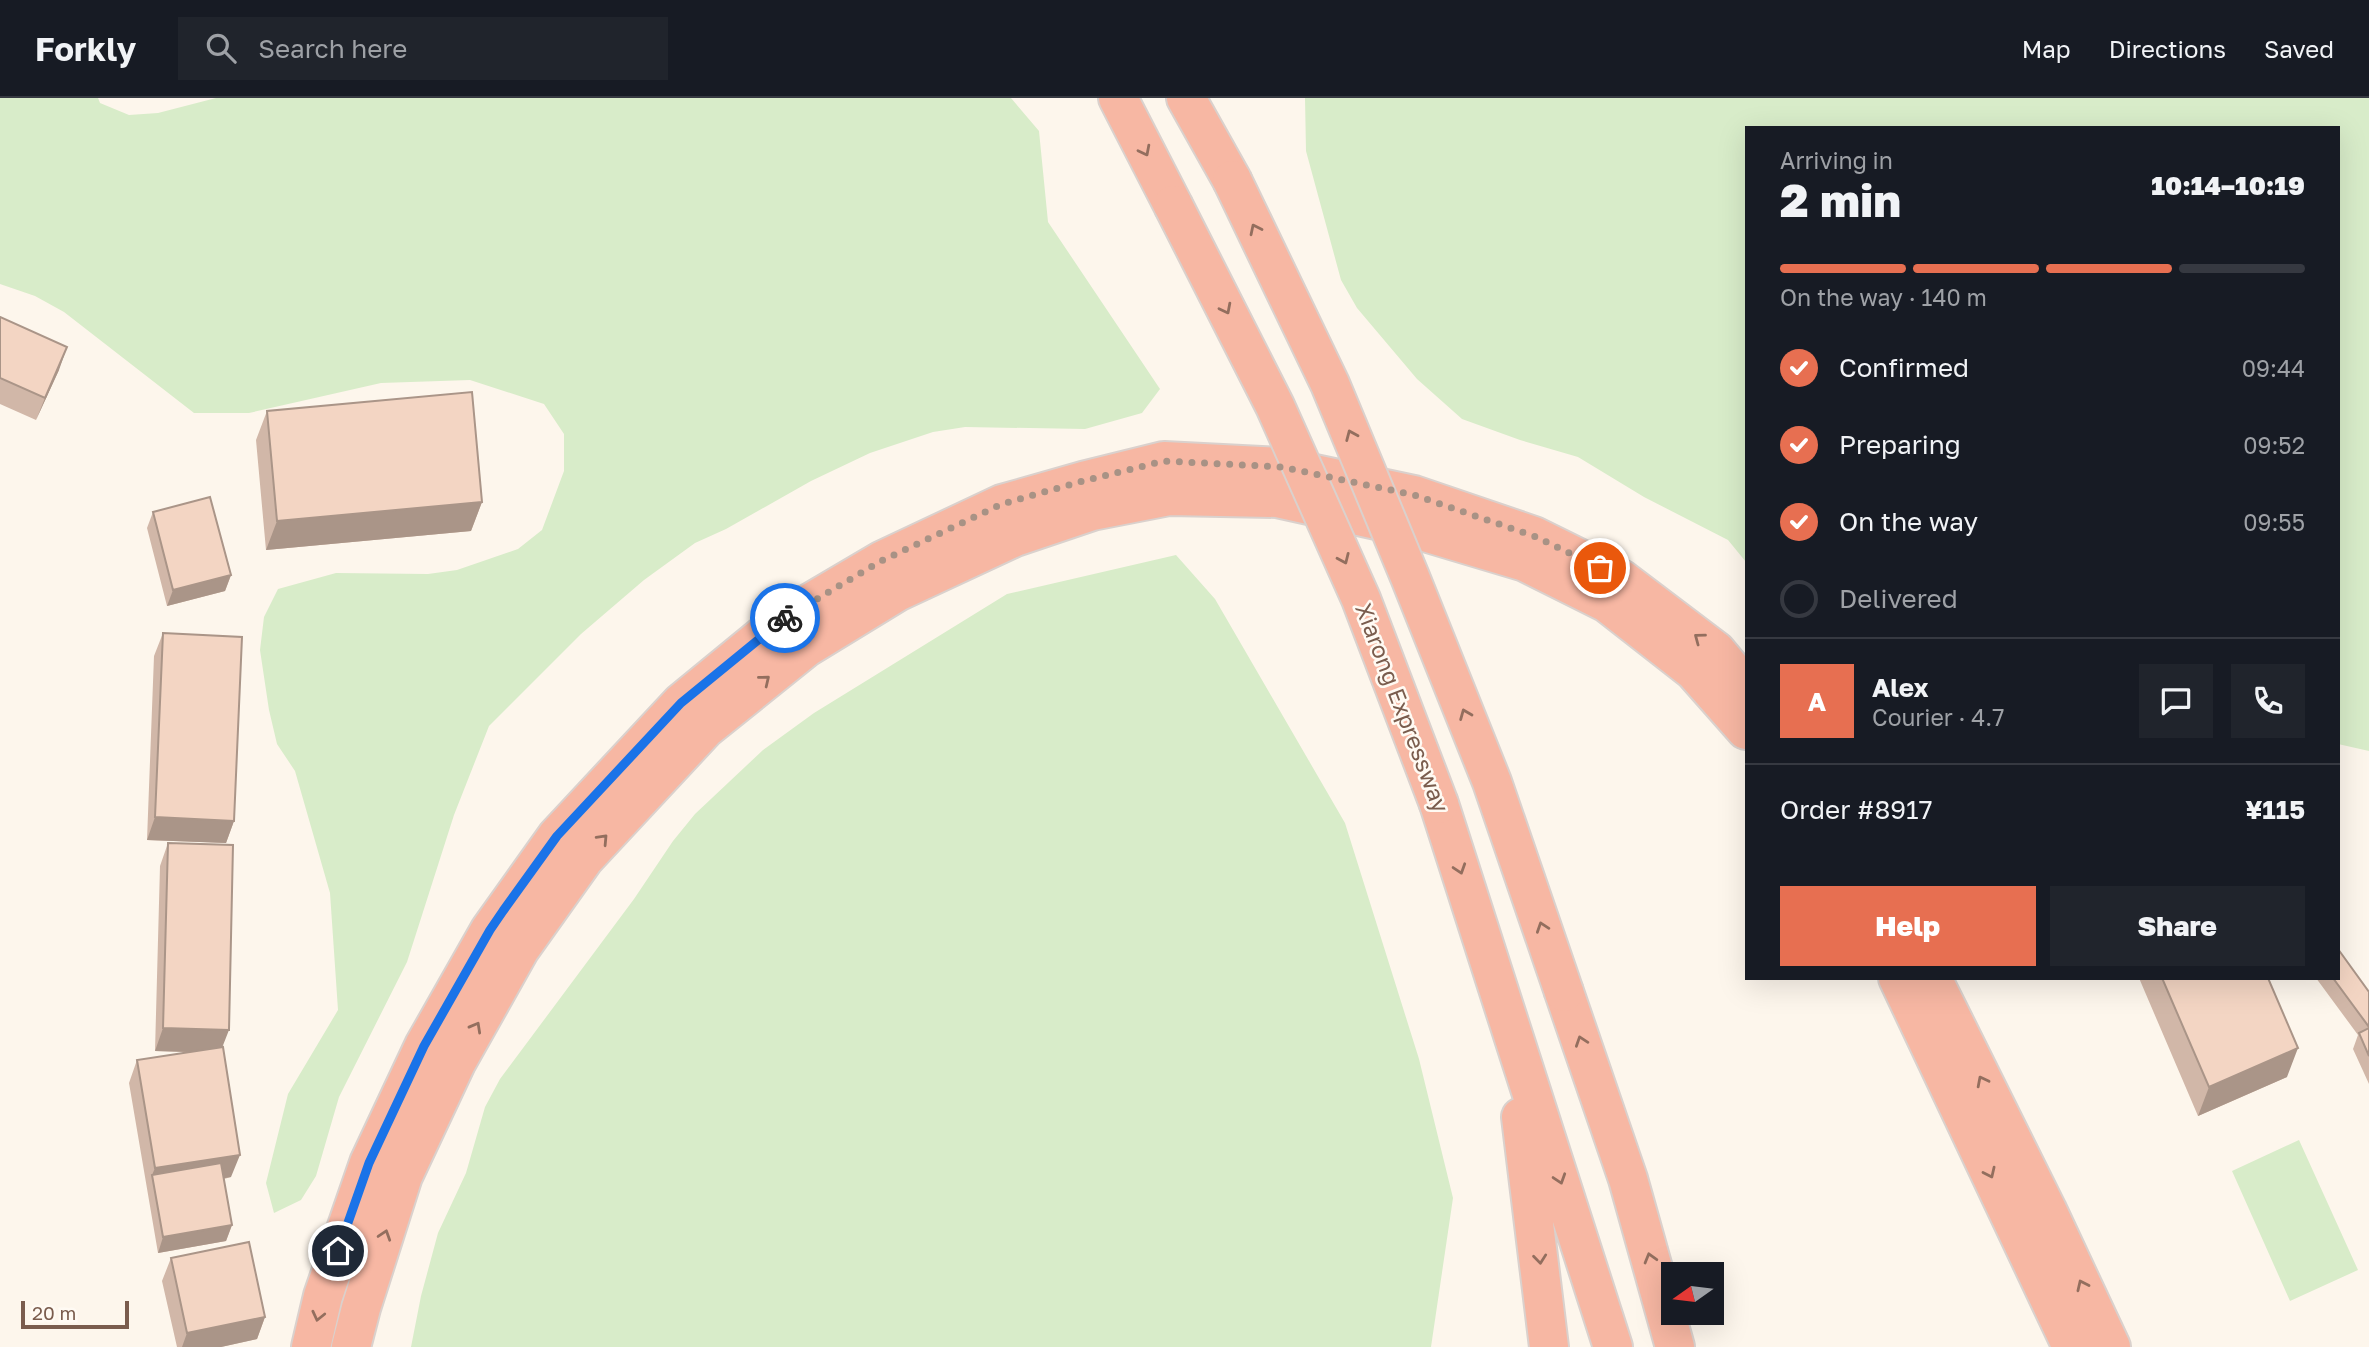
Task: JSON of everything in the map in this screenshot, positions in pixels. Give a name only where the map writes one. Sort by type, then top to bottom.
[{"type":"highway","name":"Xiarong Expressway","points":[[1118,98],[1275,405],[1362,599],[1439,804],[1613,1347]]},
{"type":"highway","points":[[1186,98],[1232,180],[1330,384],[1492,782],[1628,1179],[1675,1347]]},
{"type":"highway","points":[[311,1347],[323,1296],[369,1163],[424,1046],[490,930],[557,836],[681,703],[786,617],[881,561],[1002,504],[1164,461],[1282,467],[1414,495],[1534,536],[1621,579],[1716,651],[1745,686]]},
{"type":"highway","points":[[351,1347],[403,1176],[456,1063],[520,949],[584,859],[705,729],[807,647],[897,592],[1015,537],[1092,511],[1169,496],[1277,498],[1408,527],[1525,562],[1607,603],[1695,671],[1745,729]]},
{"type":"highway","points":[[1899,980],[2072,1347]]},
{"type":"highway","points":[[1933,980],[2111,1347]]},
{"type":"highway","points":[[1508,1021],[1549,1347]]},
{"type":"green space","points":[[0,98],[98,98],[100,103],[129,115],[158,113],[216,98],[1011,98],[1039,131],[1048,222],[1160,389],[1142,413],[1085,429],[965,427],[933,432],[870,453],[695,543],[644,580],[581,634],[489,726],[454,815],[407,962],[339,1097],[316,1176],[301,1200],[274,1213],[266,1183],[288,1094],[338,1010],[330,893],[295,771],[277,744],[260,650],[264,617],[278,589],[336,573],[428,574],[457,570],[518,549],[542,530],[564,471],[564,434],[544,404],[470,380],[381,383],[249,413],[194,413],[64,312],[35,296],[0,284]]},
{"type":"green space","points":[[1305,98],[2369,98],[2369,751],[2340,744],[2340,126],[1745,126],[1745,561],[1728,540],[1644,497],[1578,457],[1462,419],[1417,379],[1357,308],[1341,280],[1306,151]]},
{"type":"green space","points":[[1176,555],[1215,599],[1345,823],[1419,1059],[1453,1198],[1431,1347],[411,1347],[438,1233],[466,1173],[485,1107],[500,1079],[695,814],[763,750],[814,713],[1007,594]]},
{"type":"green space","points":[[2299,1140],[2358,1270],[2290,1301],[2232,1171]]},
{"type":"building","points":[[0,317],[67,347],[45,398],[0,378]]},
{"type":"building","points":[[472,392],[482,502],[277,521],[267,411]]},
{"type":"building","points":[[210,497],[231,575],[173,590],[153,512]]},
{"type":"building","points":[[163,633],[242,637],[234,821],[155,817]]},
{"type":"building","points":[[168,843],[233,845],[229,1030],[163,1028]]},
{"type":"building","points":[[2340,952],[2369,992],[2369,1027],[2334,980],[2340,980]]},
{"type":"building","points":[[2163,980],[2269,980],[2298,1048],[2209,1087]]},
{"type":"building","points":[[2369,1028],[2369,1056],[2359,1033]]},
{"type":"building","points":[[223,1047],[240,1155],[155,1168],[137,1060]]},
{"type":"building","points":[[221,1163],[232,1225],[163,1237],[152,1175]]},
{"type":"building","points":[[249,1242],[265,1317],[187,1333],[171,1258]]},
{"type":"way so far","points":[[785,618],[881,561],[1002,504],[1164,461],[1282,467],[1414,495],[1534,536],[1600,568]]},
{"type":"route","points":[[338,1251],[369,1163],[424,1046],[503,911],[557,836],[681,703],[785,618]]}]
